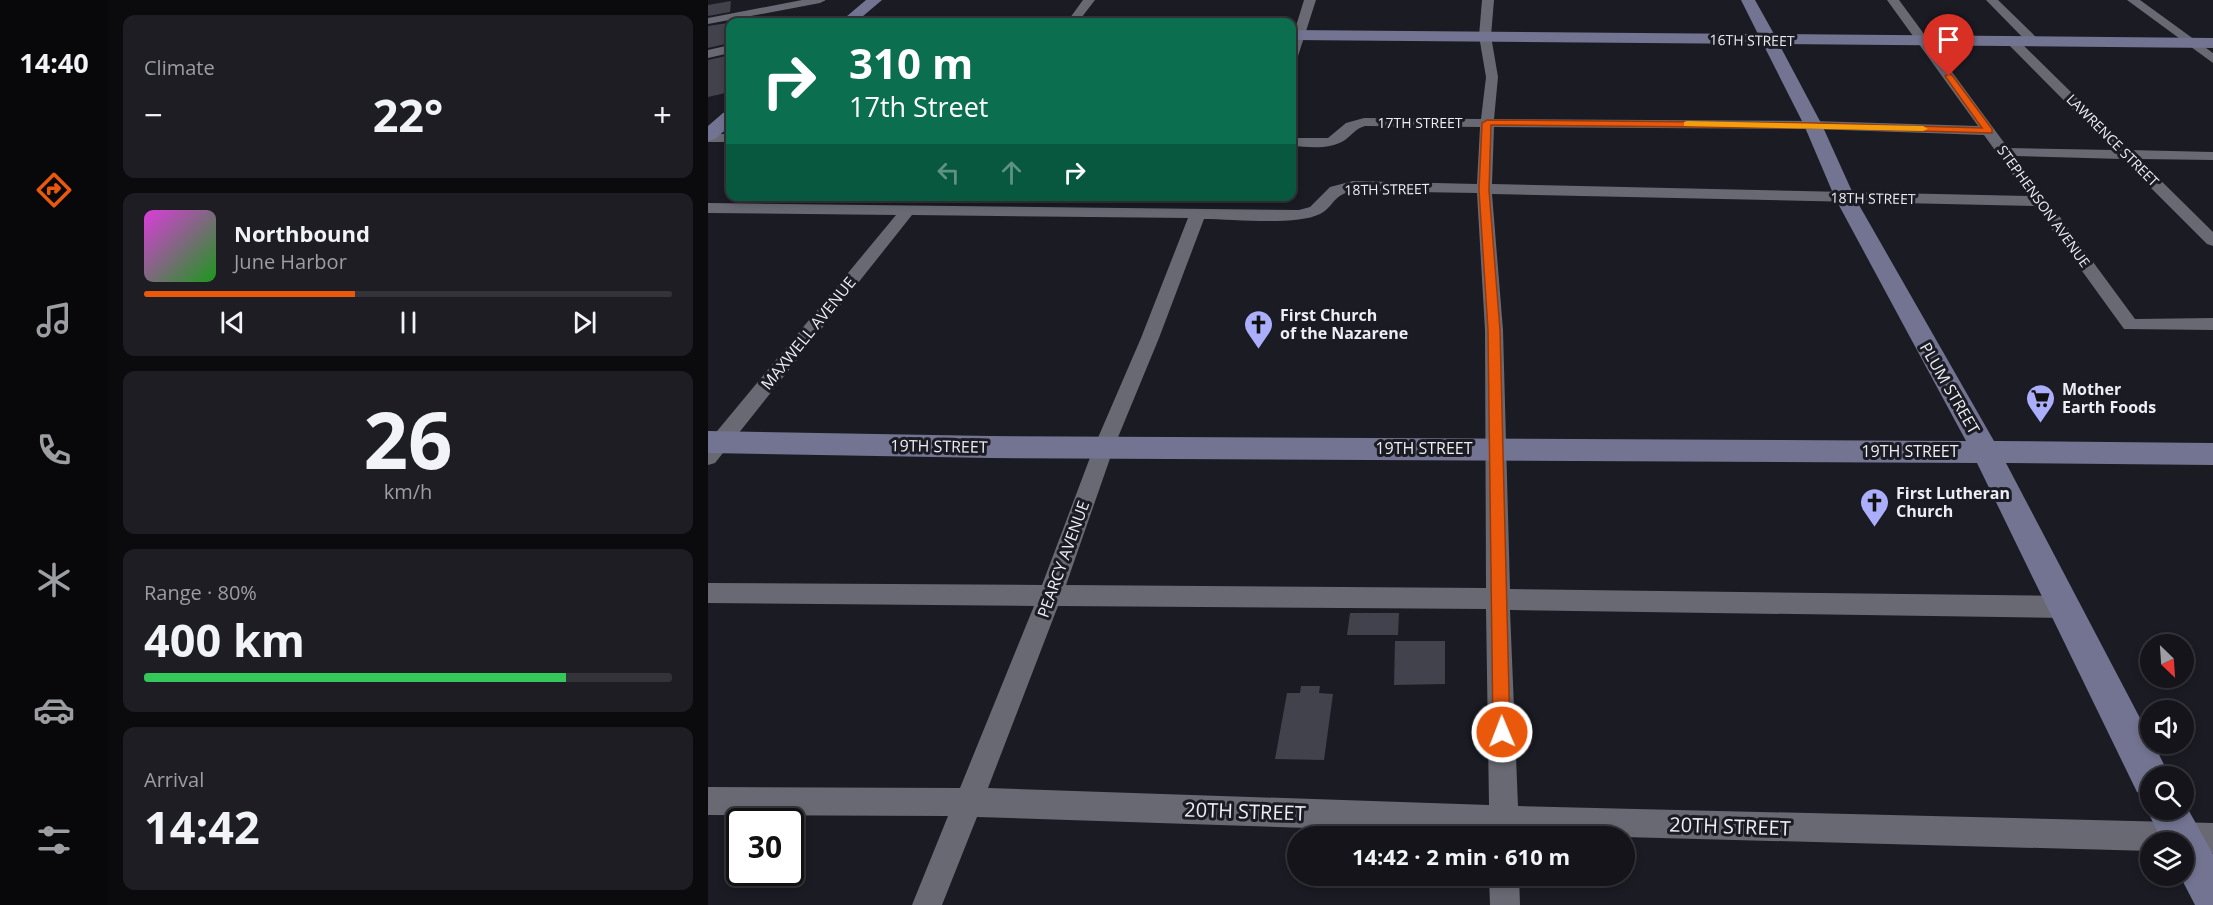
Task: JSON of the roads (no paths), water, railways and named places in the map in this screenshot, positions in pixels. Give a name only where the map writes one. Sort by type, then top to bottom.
[{"type":"street","points":[[708,21],[820,0]]},
{"type":"street","points":[[852,18],[874,0]]},
{"type":"street","points":[[1075,18],[1089,0]]},
{"type":"street","points":[[1296,36],[1310,0]]},
{"type":"street","points":[[1488,0],[1485,36],[1492,77],[1484,190],[1494,330],[1494,448],[1504,826]]},
{"type":"street","name":"PLUM STREET","points":[[1748,0],[1813,125],[1845,198],[1986,452],[2145,766]]},
{"type":"street","name":"STEPHENSON AVENUE","points":[[1893,0],[2130,324],[2213,324]]},
{"type":"street","points":[[1992,0],[2033,41]]},
{"type":"street","points":[[2133,0],[2213,59]]},
{"type":"street","name":"16TH STREET","points":[[1296,36],[2213,44]]},
{"type":"street","name":"LAWRENCE STREET","points":[[2012,41],[2213,241]]},
{"type":"street","points":[[708,54],[726,50]]},
{"type":"street","points":[[708,136],[726,120]]},
{"type":"street","name":"17TH STREET","points":[[1296,142],[1335,142],[1343,137],[1351,126],[1364,122],[1813,125],[1989,131]]},
{"type":"street","points":[[708,136],[726,138]]},
{"type":"street","points":[[2004,152],[2213,156]]},
{"type":"street","name":"18TH STREET","points":[[708,208],[1300,215],[1316,210],[1335,190],[1353,186],[2040,201]]},
{"type":"street","points":[[828,209],[835,201]]},
{"type":"street","points":[[1233,214],[1237,201]]},
{"type":"street","name":"MAXWELL AVENUE","points":[[712,447],[909,209]]},
{"type":"street","name":"PEARCY AVENUE","points":[[927,905],[1051,594],[1104,447],[1150,338],[1198,213]]},
{"type":"street","name":"19TH STREET","points":[[712,447],[1494,448],[2213,454]]},
{"type":"street","points":[[708,593],[1051,594],[2065,607]]},
{"type":"street","name":"20TH STREET","points":[[708,801],[969,802],[1445,826]]},
{"type":"street","name":"20TH STREET","points":[[1635,829],[2187,829]]},
{"type":"street","points":[[2187,829],[2213,896]]},
{"type":"street","points":[[1504,886],[1505,905]]},
{"type":"place","name":"First Church of the Nazarene","points":[[1259,350]]},
{"type":"place","name":"Mother Earth Foods","points":[[2041,424]]},
{"type":"place","name":"First Lutheran Church","points":[[1875,528]]}]
